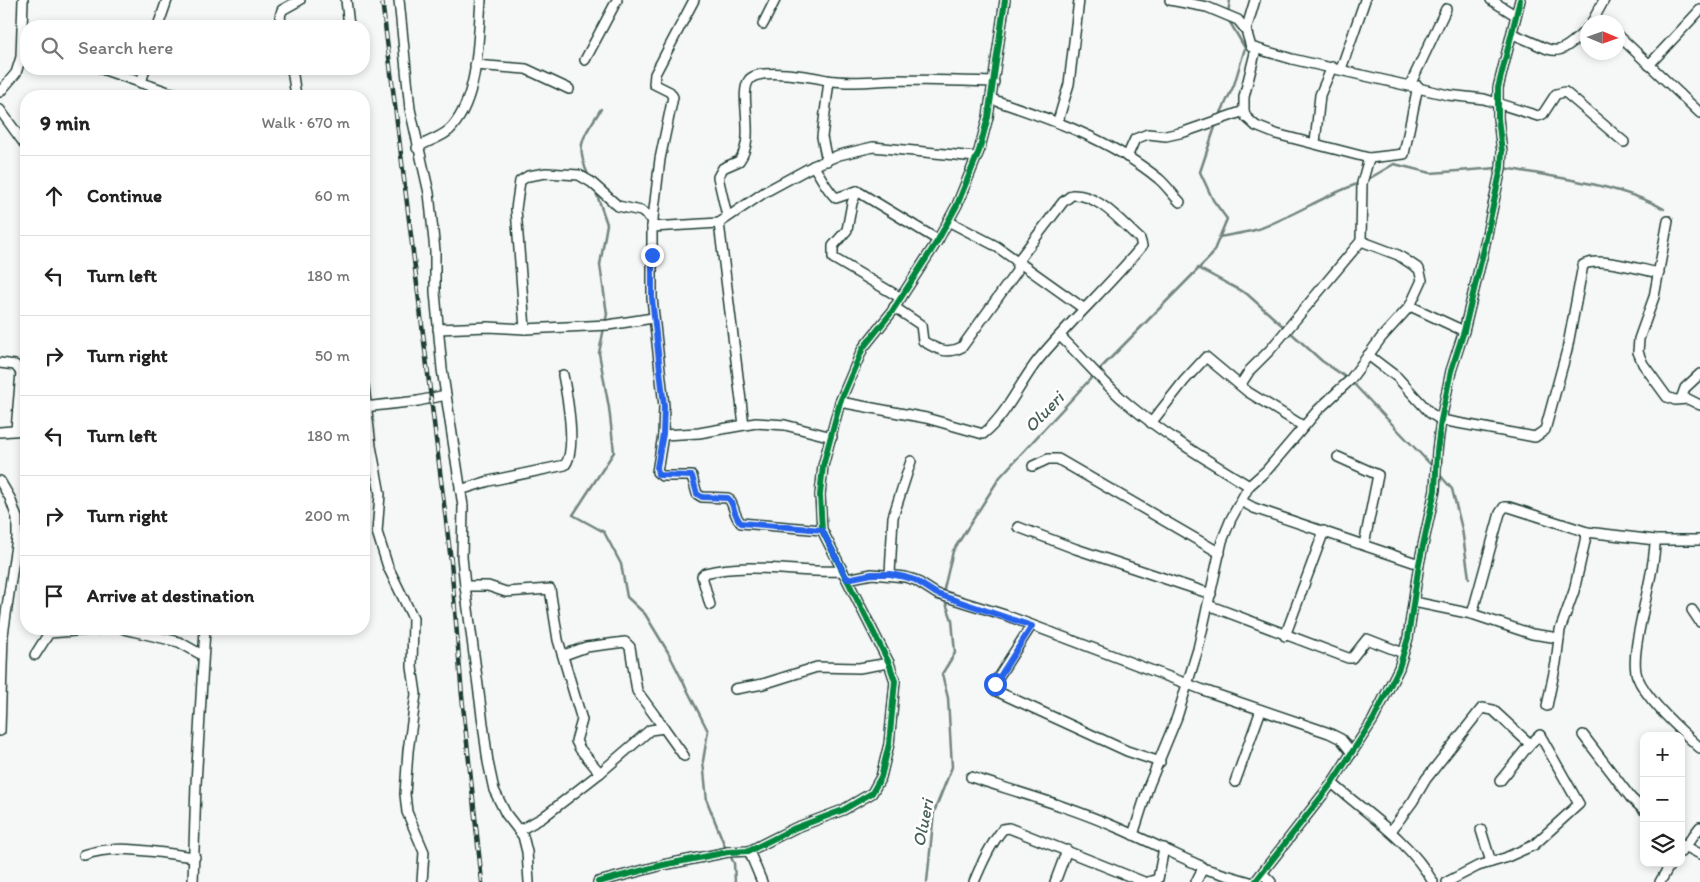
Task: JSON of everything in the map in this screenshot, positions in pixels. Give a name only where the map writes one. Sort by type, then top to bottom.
[{"type":"street","points":[[23,0],[23,20]]},
{"type":"street","points":[[160,20],[167,0]]},
{"type":"street","points":[[281,20],[282,10],[300,0]]},
{"type":"street","points":[[346,0],[348,20]]},
{"type":"street","points":[[400,0],[405,68],[417,148],[430,203],[435,251],[435,292],[438,329],[463,506],[462,557],[488,762],[494,790],[506,814],[520,830],[527,852],[529,882]]},
{"type":"street","points":[[417,148],[453,127],[467,99],[476,65],[481,0]]},
{"type":"street","points":[[586,60],[617,0]]},
{"type":"street","points":[[694,0],[655,74],[654,84],[670,92],[673,103],[660,159],[652,224],[653,318],[664,406],[663,434],[657,467],[658,475],[692,476],[697,494],[702,497],[728,498],[731,502],[733,513],[741,523],[822,530]]},
{"type":"street","points":[[763,24],[775,0]]},
{"type":"street","points":[[598,882],[664,865],[728,852],[749,851],[795,828],[843,810],[872,794],[881,777],[889,744],[895,681],[889,663],[822,530],[820,496],[823,466],[840,402],[863,348],[901,298],[938,240],[976,157],[991,99],[1005,0]]},
{"type":"street","points":[[1058,121],[1069,84],[1079,0]]},
{"type":"street","points":[[1170,0],[1207,7],[1238,20],[1246,30],[1251,47],[1256,49],[1448,95],[1484,99],[1498,105],[1541,115],[1556,94],[1565,92],[1624,142]]},
{"type":"street","points":[[1246,30],[1255,0]]},
{"type":"street","points":[[1315,143],[1320,95],[1337,68],[1365,0]]},
{"type":"street","points":[[1492,0],[1515,15]]},
{"type":"street","points":[[1255,882],[1332,783],[1373,720],[1399,668],[1414,602],[1419,564],[1435,490],[1436,451],[1441,420],[1451,371],[1464,331],[1501,168],[1502,152],[1498,88],[1520,0]]},
{"type":"street","points":[[1596,15],[1604,0]]},
{"type":"street","points":[[1256,49],[1244,97],[1246,117],[1256,126],[1276,134],[1369,158],[1404,154],[1414,86],[1446,9]]},
{"type":"street","points":[[1649,65],[1700,10]]},
{"type":"street","points":[[1512,34],[1537,43],[1553,52],[1561,51],[1580,36]]},
{"type":"street","points":[[1625,41],[1700,114]]},
{"type":"street","points":[[0,92],[16,73],[20,64]]},
{"type":"street","points":[[476,65],[526,68],[569,89]]},
{"type":"street","points":[[727,216],[718,176],[723,168],[739,161],[746,146],[748,115],[745,96],[748,81],[753,77],[765,74],[806,75],[829,81],[938,80],[994,82]]},
{"type":"street","points":[[119,75],[166,90]]},
{"type":"street","points":[[141,83],[143,75]]},
{"type":"street","points":[[293,75],[295,90]]},
{"type":"street","points":[[827,161],[822,137],[829,81]]},
{"type":"street","points":[[1484,99],[1498,88]]},
{"type":"street","points":[[991,99],[1058,121],[1116,148],[1160,180],[1180,202]]},
{"type":"street","points":[[0,110],[20,138]]},
{"type":"street","points":[[1127,157],[1136,139],[1148,134],[1166,136],[1244,111]]},
{"type":"street","points":[[652,224],[718,223],[813,166],[839,155],[873,147],[976,157]]},
{"type":"street","points":[[1240,384],[1361,241],[1362,182],[1369,158]]},
{"type":"street","points":[[813,166],[822,177],[826,189],[836,198],[856,191]]},
{"type":"street","points":[[525,329],[516,209],[520,181],[528,176],[546,173],[579,175],[591,182],[618,206],[641,211],[652,224]]},
{"type":"street","points":[[856,191],[938,240]]},
{"type":"street","points":[[856,191],[847,230],[833,246],[834,258],[901,298]]},
{"type":"street","points":[[840,402],[926,418],[983,434],[994,426],[1037,361],[1083,308],[1107,285],[1142,246],[1140,239],[1097,201],[1081,195],[1072,195],[1063,202],[1017,262],[1017,271],[999,298],[981,318],[962,347],[954,352],[936,350],[923,341],[921,325],[894,307]]},
{"type":"street","points":[[948,221],[996,246],[1083,308]]},
{"type":"street","points":[[1668,221],[1651,308],[1639,339],[1638,352],[1643,364],[1667,396],[1672,399],[1688,399],[1700,405]]},
{"type":"street","points":[[718,223],[744,425]]},
{"type":"street","points":[[1133,835],[1134,825],[1160,762],[1187,684],[1220,553],[1228,526],[1241,501],[1250,486],[1267,470],[1303,426],[1350,380],[1368,355],[1410,306],[1422,280],[1419,269],[1398,255],[1361,241]]},
{"type":"street","points":[[1368,355],[1397,376],[1430,413],[1441,420],[1535,438],[1545,430],[1567,350],[1584,265],[1587,262],[1603,263],[1659,273]]},
{"type":"street","points":[[1410,306],[1464,331]]},
{"type":"street","points":[[438,329],[488,327],[525,329],[603,326],[653,318]]},
{"type":"street","points":[[1060,336],[1096,375],[1151,423],[1184,447],[1250,486]]},
{"type":"street","points":[[1151,423],[1184,381],[1206,357],[1265,404],[1303,426]]},
{"type":"street","points":[[0,363],[15,365],[20,370]]},
{"type":"street","points":[[1681,399],[1685,388],[1700,374]]},
{"type":"street","points":[[460,490],[489,481],[565,465],[569,460],[570,441],[563,375]]},
{"type":"street","points":[[16,430],[20,391]]},
{"type":"street","points":[[370,406],[446,395]]},
{"type":"street","points":[[663,434],[699,432],[756,422],[785,425],[832,437]]},
{"type":"street","points":[[0,432],[20,430]]},
{"type":"street","points":[[370,436],[380,494],[377,532],[388,567],[413,618],[412,666],[416,694],[408,752],[405,794],[407,812],[424,852],[422,882]]},
{"type":"street","points":[[1338,457],[1378,473],[1379,477],[1364,545]]},
{"type":"street","points":[[1033,466],[1048,459],[1058,460],[1220,553]]},
{"type":"street","points":[[890,574],[893,517],[911,461]]},
{"type":"street","points":[[0,481],[10,498],[17,524],[2,635],[0,731]]},
{"type":"street","points":[[1241,501],[1254,508],[1324,530],[1419,564]]},
{"type":"street","points":[[1472,614],[1500,513],[1504,507],[1586,532],[1655,540],[1700,540]]},
{"type":"street","points":[[1018,526],[1067,546],[1211,594]]},
{"type":"street","points":[[1286,636],[1324,530]]},
{"type":"street","points":[[1547,706],[1556,664],[1559,638],[1574,591],[1586,532]]},
{"type":"street","points":[[1655,540],[1654,562],[1636,655],[1636,674],[1648,694],[1700,748]]},
{"type":"street","points":[[710,605],[702,576],[706,573],[769,567],[788,571],[845,575],[890,574],[915,580],[937,594],[1032,626],[1187,684],[1330,733],[1340,739],[1352,752]]},
{"type":"street","points":[[465,586],[488,586],[506,592],[550,589],[558,640],[582,720],[576,741],[580,749],[600,773]]},
{"type":"street","points":[[1414,602],[1472,614],[1532,634],[1559,638]]},
{"type":"street","points":[[1208,605],[1348,658],[1352,658],[1367,639],[1403,653]]},
{"type":"street","points":[[1692,610],[1700,622]]},
{"type":"street","points":[[1032,626],[997,679],[996,691],[1127,752],[1160,762]]},
{"type":"street","points":[[35,655],[47,635]]},
{"type":"street","points":[[149,635],[179,642],[202,655]]},
{"type":"street","points":[[194,882],[204,635]]},
{"type":"street","points":[[564,655],[586,647],[625,642],[630,647],[637,691],[684,756]]},
{"type":"street","points":[[736,689],[763,684],[817,667],[859,668],[889,663]]},
{"type":"street","points":[[1391,831],[1426,779],[1482,708],[1492,710],[1530,744]]},
{"type":"street","points":[[1235,782],[1261,710]]},
{"type":"street","points":[[520,830],[542,818],[600,773],[650,730],[664,728]]},
{"type":"street","points":[[1583,735],[1640,806]]},
{"type":"street","points":[[1447,882],[1534,845],[1579,804],[1542,736],[1530,744],[1500,781]]},
{"type":"street","points":[[971,777],[1047,801],[1164,848],[1202,868],[1250,882]]},
{"type":"street","points":[[1332,783],[1391,831],[1422,863],[1433,882]]},
{"type":"street","points":[[1685,845],[1700,827]]},
{"type":"street","points":[[974,882],[986,854],[1003,829],[1017,829],[1144,882]]},
{"type":"street","points":[[1481,830],[1491,862]]},
{"type":"street","points":[[1148,882],[1158,879],[1164,848]]},
{"type":"street","points":[[1685,848],[1700,854]]},
{"type":"street","points":[[84,855],[102,850],[123,850],[195,857]]},
{"type":"street","points":[[1055,882],[1067,850]]},
{"type":"street","points":[[749,851],[762,882]]},
{"type":"street","points":[[1660,882],[1669,867]]},
{"type":"street","points":[[1196,882],[1202,868]]},
{"type":"street","points":[[1262,873],[1272,882]]},
{"type":"waterway","name":"Olueri","points":[[1228,13],[1230,0]]},
{"type":"waterway","name":"Olueri","points":[[1219,117],[1234,85],[1245,48],[1228,19]]},
{"type":"waterway","points":[[589,177],[584,166],[581,149],[585,135],[601,109]]},
{"type":"waterway","name":"Olueri","points":[[1098,371],[1212,255],[1227,219],[1213,200],[1200,172],[1216,124]]},
{"type":"waterway","points":[[1365,181],[1394,164],[1431,173],[1498,168]]},
{"type":"waterway","points":[[1504,168],[1565,178],[1608,188],[1648,201],[1664,209]]},
{"type":"waterway","points":[[1219,237],[1261,228],[1360,183]]},
{"type":"waterway","points":[[596,192],[607,224],[600,265],[607,314],[605,323]]},
{"type":"waterway","points":[[1198,268],[1247,294],[1285,328]]},
{"type":"waterway","points":[[604,328],[599,353],[609,408],[614,452],[573,515],[604,532],[621,564],[627,597],[645,614],[668,652],[708,731],[703,761],[707,801],[726,849]]},
{"type":"waterway","points":[[1289,331],[1322,361],[1350,380],[1434,468]]},
{"type":"waterway","name":"Olueri","points":[[943,593],[953,551],[1000,477],[1094,375]]},
{"type":"waterway","points":[[1439,474],[1452,489],[1462,529],[1469,578]]},
{"type":"waterway","name":"Olueri","points":[[927,882],[934,812],[952,767],[948,698],[942,674],[955,653],[952,620],[944,598]]},
{"type":"waterway","points":[[729,854],[734,863],[735,882]]},
{"type":"railway","points":[[382,0],[451,561],[462,696],[482,882]]},
{"type":"cycle path","points":[[598,882],[663,865],[728,852],[749,851],[795,828],[843,810],[872,793],[881,777],[889,744],[895,681],[889,663],[822,530],[820,495],[823,466],[840,402],[863,348],[891,313],[938,240],[957,205],[979,151],[988,117],[1005,0]]},
{"type":"cycle path","points":[[1255,882],[1332,783],[1373,720],[1399,668],[1408,638],[1419,564],[1435,490],[1441,420],[1451,371],[1464,331],[1483,253],[1501,168],[1502,152],[1498,118],[1498,88],[1520,0]]},
{"type":"route","points":[[652,255],[654,328],[664,406],[663,434],[657,467],[658,475],[692,476],[697,494],[702,497],[728,498],[731,502],[733,513],[741,523],[822,530],[847,579],[872,574],[890,574],[905,577],[915,580],[937,594],[1006,615],[1032,626],[995,684]]}]
